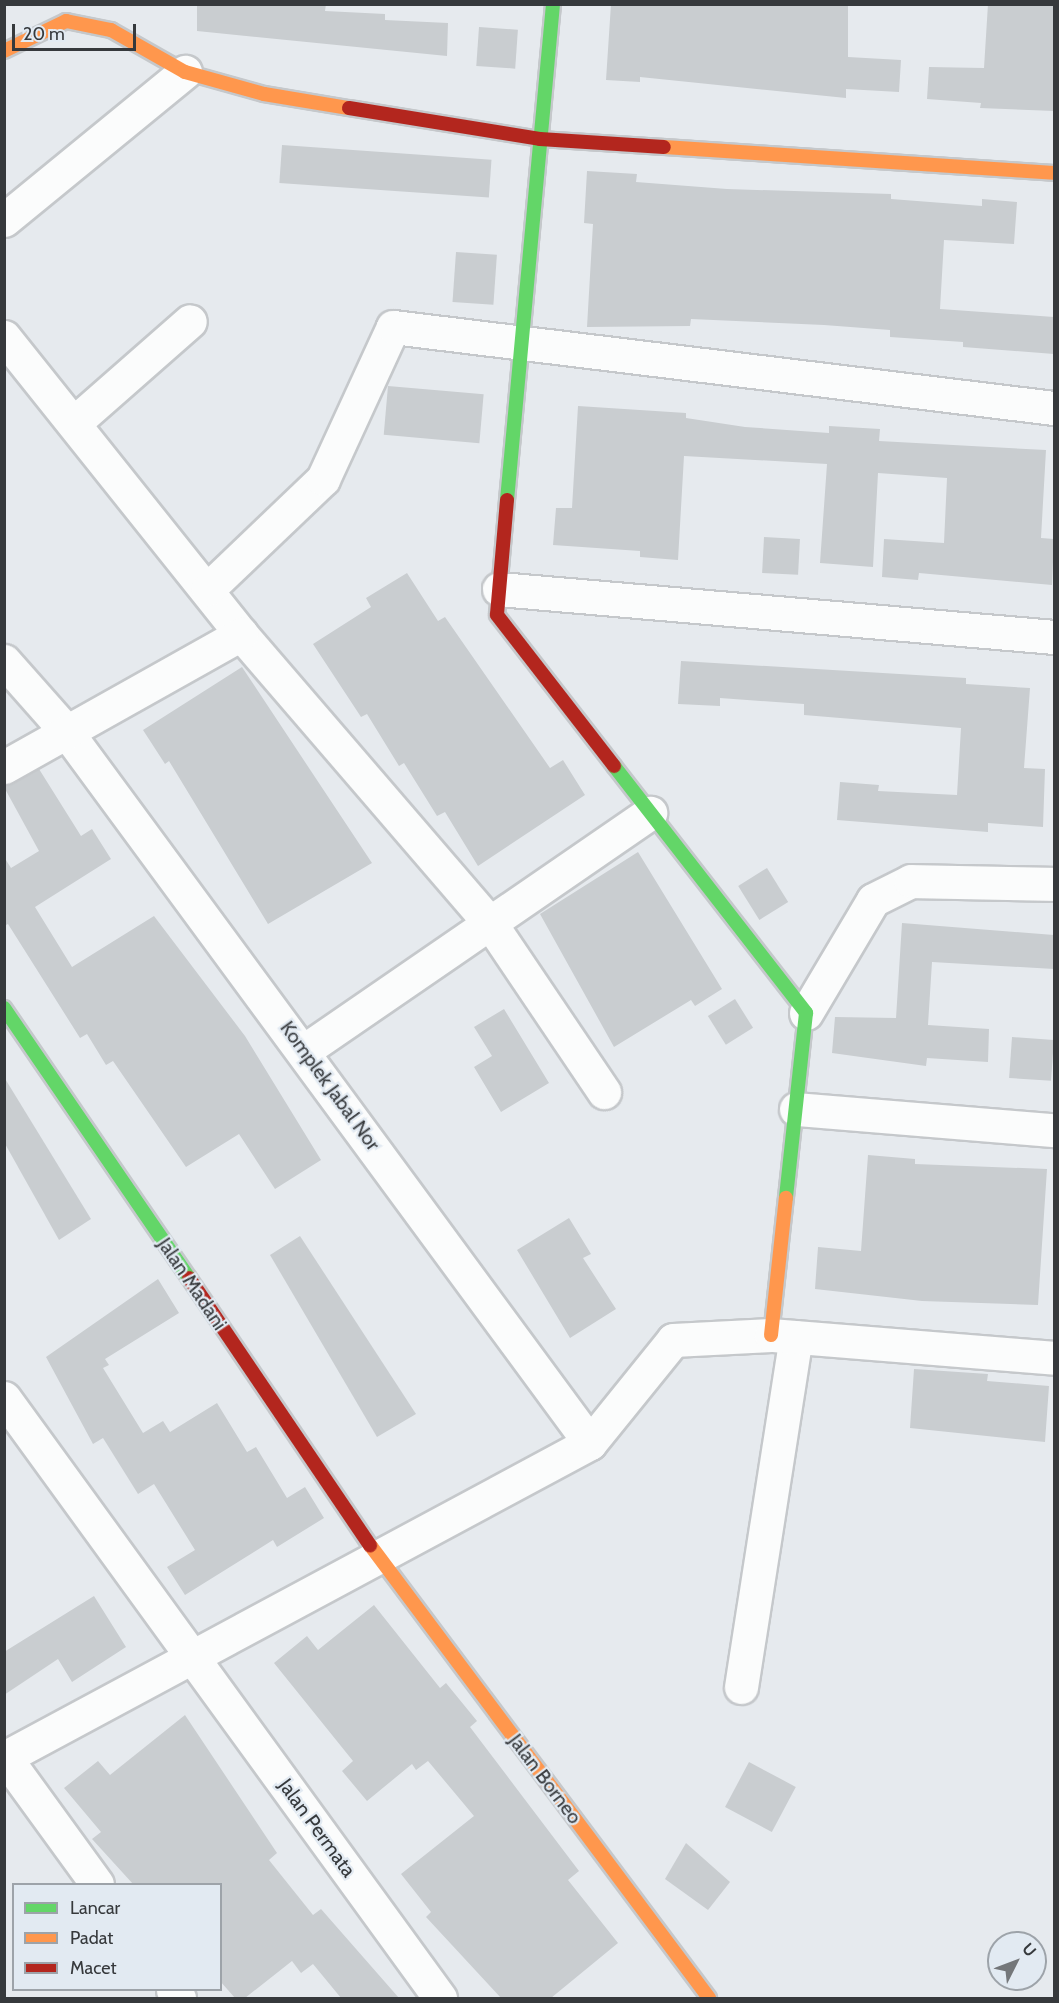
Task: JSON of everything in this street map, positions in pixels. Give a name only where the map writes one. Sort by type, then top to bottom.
[{"type":"street","points":[[553,4],[497,615],[806,1013]]},
{"type":"street","points":[[4,51],[66,21],[111,30],[185,72],[264,94],[540,139],[1054,173]]},
{"type":"street","points":[[4,220],[185,72]]},
{"type":"street","points":[[74,423],[190,321]]},
{"type":"street","points":[[208,589],[323,479],[393,327],[521,346],[1054,408]]},
{"type":"street","points":[[4,337],[208,589],[241,634],[490,923],[603,1092]]},
{"type":"street","points":[[499,589],[1054,637]]},
{"type":"street","points":[[4,767],[241,634]]},
{"type":"street","name":"Komplek Jabal Nor","points":[[4,662],[66,731],[305,1050],[590,1443]]},
{"type":"street","points":[[305,1050],[650,813]]},
{"type":"street","points":[[741,1687],[784,1336],[796,1109],[806,1013],[873,900],[911,881],[969,878],[1054,884]]},
{"type":"street","name":"Jalan Madani","points":[[4,1008],[380,1559]]},
{"type":"street","points":[[796,1109],[1054,1130]]},
{"type":"street","points":[[96,1883],[5,1757],[380,1559],[590,1443],[673,1340],[784,1336],[1054,1358]]},
{"type":"street","name":"Jalan Permata","points":[[4,1398],[440,1998]]},
{"type":"street","name":"Jalan Borneo","points":[[380,1559],[709,1998]]},
{"type":"building","points":[[197,4],[326,4],[325,11],[385,14],[385,20],[448,23],[447,56],[197,31]]},
{"type":"building","points":[[611,4],[848,4],[848,57],[901,60],[899,92],[846,89],[846,98],[640,77],[640,82],[606,80]]},
{"type":"building","points":[[988,4],[1054,4],[1054,111],[980,108],[981,103],[927,99],[929,67],[984,68]]},
{"type":"building","points":[[479,27],[518,30],[515,69],[476,66]]},
{"type":"building","points":[[282,145],[491,160],[489,198],[279,183]]},
{"type":"building","points":[[587,171],[637,174],[636,182],[727,189],[891,194],[891,199],[982,206],[982,199],[1017,202],[1014,244],[944,240],[940,309],[1054,317],[1054,354],[963,347],[963,342],[890,337],[890,330],[824,325],[691,319],[690,326],[587,327],[593,224],[584,223]]},
{"type":"building","points":[[456,252],[497,255],[493,305],[453,302]]},
{"type":"building","points":[[388,386],[484,394],[479,443],[384,435]]},
{"type":"building","points":[[578,406],[686,413],[686,418],[745,427],[829,433],[829,426],[880,429],[879,441],[1046,450],[1041,538],[1054,539],[1052,585],[919,573],[918,580],[882,577],[884,539],[944,543],[947,478],[878,473],[873,567],[820,563],[827,464],[684,456],[678,560],[640,557],[640,551],[553,545],[556,508],[572,508]]},
{"type":"building","points":[[764,537],[800,539],[798,575],[762,573]]},
{"type":"building","points":[[407,573],[438,621],[445,617],[550,768],[563,760],[585,795],[478,866],[445,812],[437,816],[404,763],[399,766],[367,714],[361,717],[313,644],[371,607],[366,598]]},
{"type":"building","points":[[681,661],[966,678],[966,684],[1030,688],[1024,768],[1045,769],[1043,827],[988,823],[988,832],[837,820],[840,782],[879,785],[878,791],[957,795],[961,728],[804,715],[804,704],[720,698],[720,706],[678,704]]},
{"type":"building","points":[[242,667],[372,863],[268,924],[169,761],[165,764],[143,730]]},
{"type":"building","points":[[39,769],[81,836],[92,829],[111,859],[35,907],[72,967],[154,916],[245,1036],[321,1160],[275,1189],[239,1134],[186,1167],[113,1061],[106,1065],[87,1034],[80,1038],[8,924],[4,926],[4,857],[11,868],[39,851],[4,787]]},
{"type":"building","points":[[638,852],[722,989],[695,1006],[691,1000],[614,1047],[540,914]]},
{"type":"building","points":[[767,868],[788,902],[759,920],[738,886]]},
{"type":"building","points":[[902,923],[1054,935],[1054,969],[932,962],[928,1025],[989,1029],[988,1062],[927,1058],[926,1066],[832,1053],[835,1017],[896,1018]]},
{"type":"building","points":[[735,999],[753,1028],[726,1045],[708,1016]]},
{"type":"building","points":[[504,1009],[549,1083],[501,1112],[474,1067],[492,1056],[474,1027]]},
{"type":"building","points":[[1012,1037],[1054,1040],[1051,1081],[1009,1078]]},
{"type":"building","points":[[4,1077],[91,1219],[59,1240],[4,1142]]},
{"type":"building","points":[[868,1155],[915,1159],[915,1164],[1047,1169],[1038,1305],[922,1301],[815,1289],[818,1247],[861,1251]]},
{"type":"building","points":[[569,1218],[591,1254],[583,1258],[616,1309],[570,1338],[517,1250]]},
{"type":"building","points":[[300,1236],[416,1414],[377,1437],[270,1255]]},
{"type":"building","points":[[158,1279],[179,1313],[105,1359],[109,1365],[103,1368],[143,1433],[163,1421],[170,1432],[217,1403],[247,1452],[256,1447],[287,1498],[305,1487],[324,1518],[277,1547],[273,1540],[185,1595],[167,1567],[195,1550],[154,1484],[138,1494],[103,1438],[93,1444],[46,1357]]},
{"type":"building","points":[[914,1369],[988,1374],[987,1381],[1049,1386],[1045,1442],[910,1428]]},
{"type":"building","points":[[94,1596],[126,1647],[72,1682],[58,1659],[4,1695],[4,1652]]},
{"type":"building","points":[[374,1605],[440,1688],[446,1683],[477,1721],[470,1727],[579,1871],[568,1880],[618,1943],[551,1998],[501,1998],[426,1917],[431,1912],[401,1874],[474,1816],[428,1761],[416,1770],[412,1764],[367,1801],[342,1771],[353,1761],[274,1663],[307,1636],[318,1650]]},
{"type":"building","points":[[185,1715],[277,1853],[269,1860],[313,1915],[321,1909],[399,1998],[341,1998],[313,1964],[301,1973],[292,1961],[245,1998],[235,1998],[222,1983],[222,1883],[132,1883],[92,1839],[101,1832],[64,1788],[98,1761],[110,1775]]},
{"type":"building","points":[[749,1762],[796,1787],[772,1832],[725,1807]]},
{"type":"building","points":[[686,1843],[730,1882],[708,1910],[665,1879]]},
{"type":"traffic: fast","points":[[507,500],[553,4]]},
{"type":"traffic: fast","points":[[614,766],[806,1013],[786,1198]]},
{"type":"traffic: fast","points":[[4,1008],[189,1278]]},
{"type":"traffic: slow","points":[[4,51],[66,21],[111,30],[185,72],[264,94],[349,108]]},
{"type":"traffic: slow","points":[[664,147],[1054,173]]},
{"type":"traffic: slow","points":[[771,1335],[786,1198]]},
{"type":"traffic: slow","points":[[370,1545],[709,1998]]},
{"type":"traffic: jam","points":[[349,108],[540,139],[664,147]]},
{"type":"traffic: jam","points":[[507,500],[497,615],[614,766]]},
{"type":"traffic: jam","points":[[189,1278],[370,1545]]}]
